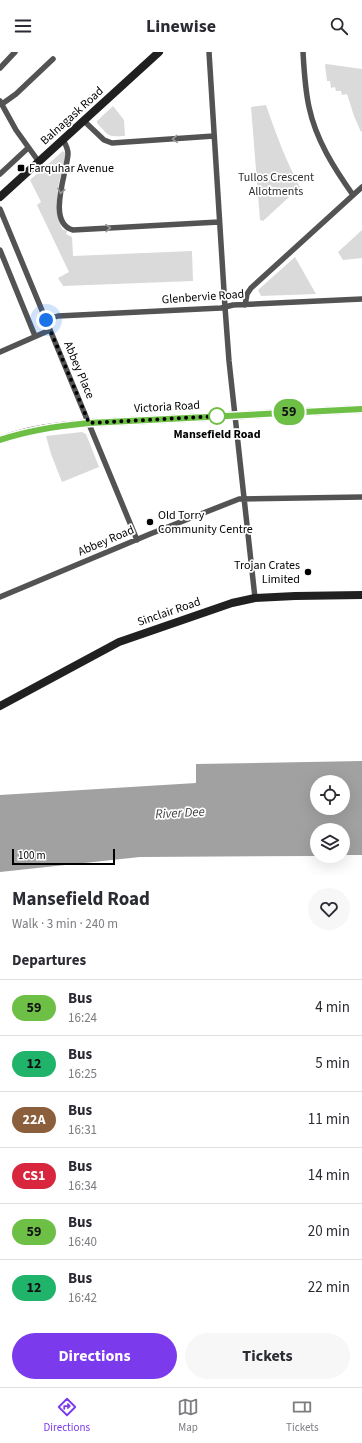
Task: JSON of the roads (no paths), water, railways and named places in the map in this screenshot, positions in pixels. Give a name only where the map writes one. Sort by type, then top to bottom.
[{"type":"street","points":[[0,68],[15,52]]},
{"type":"street","name":"Balnagask Road","points":[[0,197],[159,52]]},
{"type":"street","points":[[209,52],[224,307],[255,598]]},
{"type":"street","points":[[303,52],[308,101],[315,125],[321,142],[335,169],[353,195]]},
{"type":"street","points":[[39,162],[16,130],[1,102],[16,94],[53,59]]},
{"type":"street","points":[[84,121],[104,140],[112,143],[214,136]]},
{"type":"street","points":[[63,140],[67,146],[68,154],[60,197],[60,210],[61,219],[69,229],[219,222]]},
{"type":"street","points":[[0,174],[28,148]]},
{"type":"street","points":[[246,305],[246,294],[251,288],[362,187]]},
{"type":"street","name":"Abbey Place","points":[[0,209],[137,540]]},
{"type":"street","points":[[0,250],[35,336]]},
{"type":"street","name":"Glenbervie Road","points":[[46,320],[58,316],[362,299]]},
{"type":"street","points":[[0,352],[50,330]]},
{"type":"street","name":"Victoria Road","points":[[0,440],[23,432],[89,423],[362,408]]},
{"type":"street","name":"Abbey Road","points":[[0,597],[239,499],[362,497]]},
{"type":"street","name":"Sinclair Road","points":[[0,706],[119,642],[196,614],[255,598],[362,595]]},
{"type":"water","name":"River Dee","points":[[362,761],[362,855],[350,855],[350,823],[310,823],[310,856],[140,857],[0,872],[0,795],[196,783],[196,764]]},
{"type":"place","name":"Farquhar Avenue","points":[[21,168]]},
{"type":"place","name":"Mansefield Road","points":[[217,416]]},
{"type":"place","name":"Old Torry Community Centre","points":[[150,522]]},
{"type":"place","name":"Trojan Crates Limited","points":[[308,572]]},
{"type":"park label","name":"Tullos Crescent Allotments","points":[[276,184]]}]
